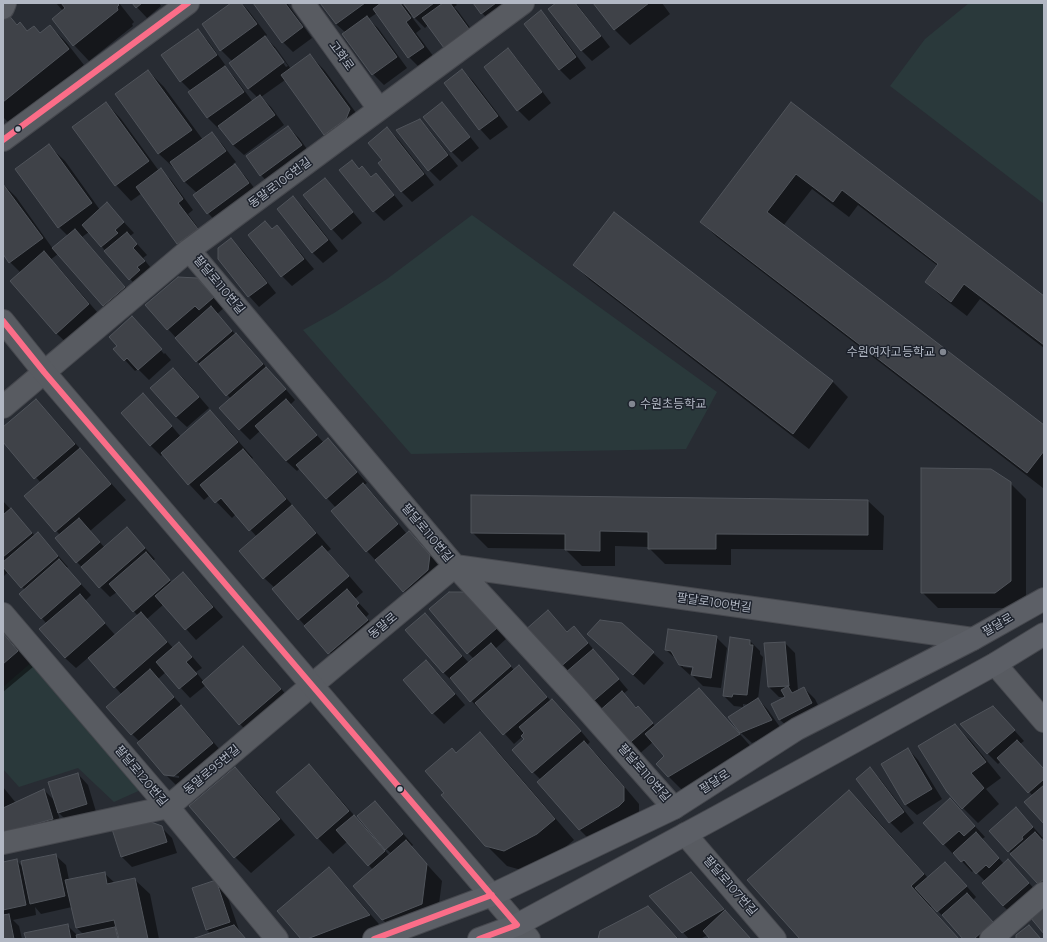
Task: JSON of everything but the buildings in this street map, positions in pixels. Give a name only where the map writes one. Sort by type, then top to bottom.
[{"type":"main road","name":"팔달로","points":[[374,939],[492,894],[674,808],[797,729],[973,639],[1044,599]]},
{"type":"main road","points":[[479,939],[523,932],[685,834],[995,664],[1044,634]]},
{"type":"street","points":[[3,8],[5,3]]},
{"type":"street","points":[[3,140],[188,3]]},
{"type":"street","name":"고화로","points":[[303,3],[379,109]]},
{"type":"street","name":"동말로106번길","points":[[3,407],[190,250],[523,3]]},
{"type":"street","name":"팔달로110번길","points":[[190,250],[455,566],[575,696],[674,808]]},
{"type":"street","points":[[3,321],[44,372],[523,932]]},
{"type":"street","name":"팔달로100번길","points":[[455,566],[973,639]]},
{"type":"street","name":"동말로","points":[[312,685],[455,566]]},
{"type":"street","name":"팔달로120번길","points":[[3,614],[168,807],[278,939]]},
{"type":"street","points":[[995,664],[1044,721]]},
{"type":"street","name":"동말로95번길","points":[[3,844],[168,807],[312,685]]},
{"type":"street","name":"팔달로107번길","points":[[685,834],[775,939]]},
{"type":"street","points":[[992,939],[1044,893]]},
{"type":"shaded area","points":[[969,3],[1044,3],[1044,204],[890,86],[925,39]]},
{"type":"shaded area","points":[[472,215],[717,392],[686,449],[411,454],[303,330],[334,313],[387,279]]},
{"type":"shaded area","points":[[34,660],[145,788],[114,802],[78,768],[19,787],[3,769],[3,687]]},
{"type":"transit line","points":[[3,140],[188,3]]},
{"type":"transit line","points":[[3,321],[44,372],[517,925],[479,939]]},
{"type":"transit line","points":[[374,939],[492,895]]},
{"type":"place","name":"수원여자고등학교","points":[[943,352]]},
{"type":"place","name":"수원초등학교","points":[[632,404]]}]
